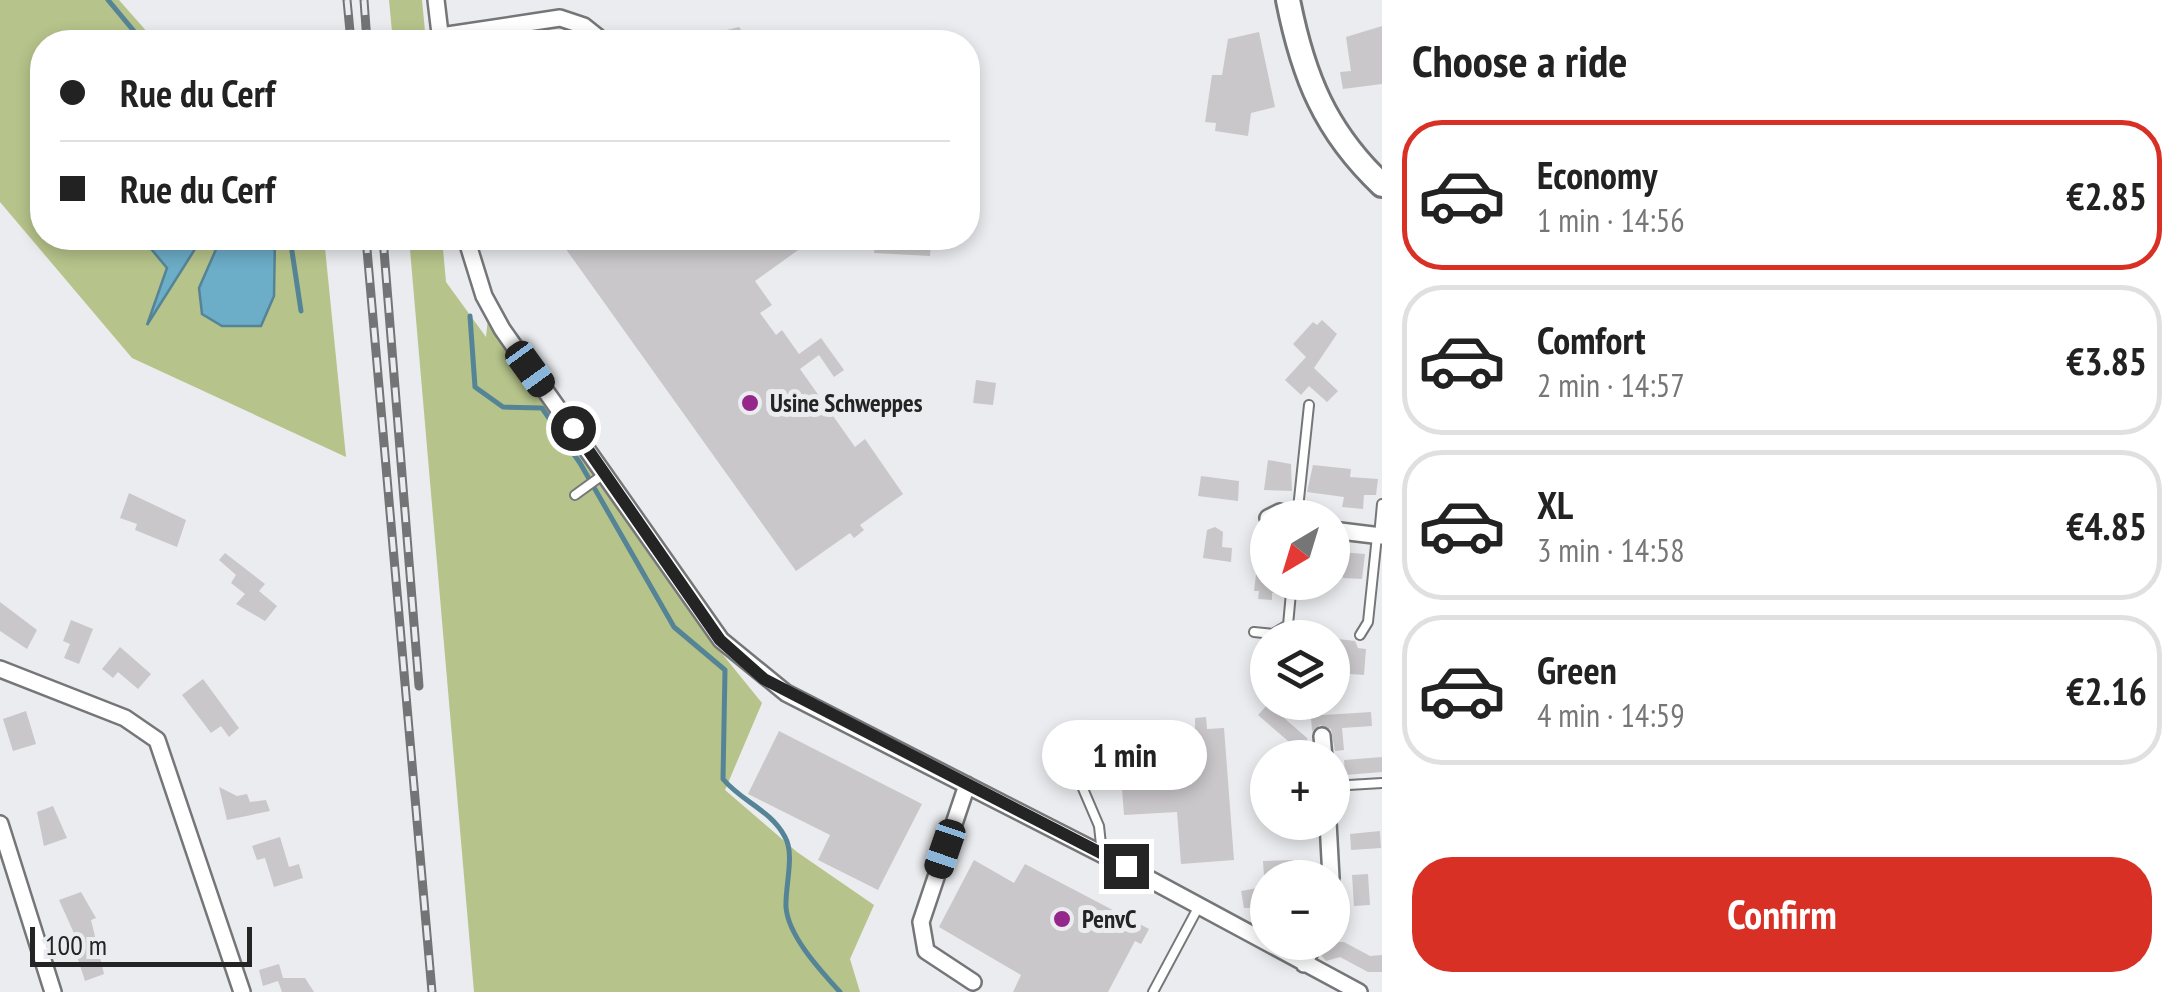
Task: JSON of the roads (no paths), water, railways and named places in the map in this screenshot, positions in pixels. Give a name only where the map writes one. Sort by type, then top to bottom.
[{"type":"main road","points":[[1288,0],[1313,94],[1335,136],[1382,185]]},
{"type":"street","points":[[436,0],[440,30]]},
{"type":"street","points":[[492,30],[560,18],[589,30]]},
{"type":"street","points":[[470,250],[484,296],[502,329],[601,477],[738,659],[786,693],[1102,854],[1358,992]]},
{"type":"street","points":[[1350,532],[1380,536]]},
{"type":"street","points":[[0,669],[125,718],[156,740],[242,992]]},
{"type":"street","points":[[1322,736],[1322,740]]},
{"type":"street","points":[[967,786],[921,922],[926,950],[973,982]]},
{"type":"street","points":[[0,824],[53,992]]},
{"type":"street","points":[[1304,964],[1306,960]]},
{"type":"lane","points":[[1298,500],[1309,406]]},
{"type":"lane","points":[[576,495],[601,477]]},
{"type":"lane","points":[[1360,635],[1368,622],[1382,504]]},
{"type":"lane","points":[[1066,750],[1099,826],[1102,854]]},
{"type":"lane","points":[[1350,785],[1382,783]]},
{"type":"lane","points":[[1153,992],[1199,906]]},
{"type":"water","points":[[152,250],[194,250],[147,325],[167,268]]},
{"type":"water","points":[[216,250],[275,250],[274,296],[261,326],[222,326],[202,314],[199,288]]},
{"type":"waterway","points":[[108,0],[133,30]]},
{"type":"waterway","points":[[292,250],[301,311]]},
{"type":"waterway","points":[[470,316],[475,387],[503,407],[542,408],[580,463],[674,627],[725,670],[723,779],[772,820],[785,837],[789,852],[788,918],[807,952],[840,992]]},
{"type":"railway","points":[[347,0],[350,30]]},
{"type":"railway","points":[[364,0],[366,30]]},
{"type":"railway","points":[[367,250],[432,992]]},
{"type":"railway","points":[[384,250],[419,686]]},
{"type":"place","name":"Usine Schweppes","points":[[750,403]]},
{"type":"place","name":"PenvC","points":[[1062,919]]}]
